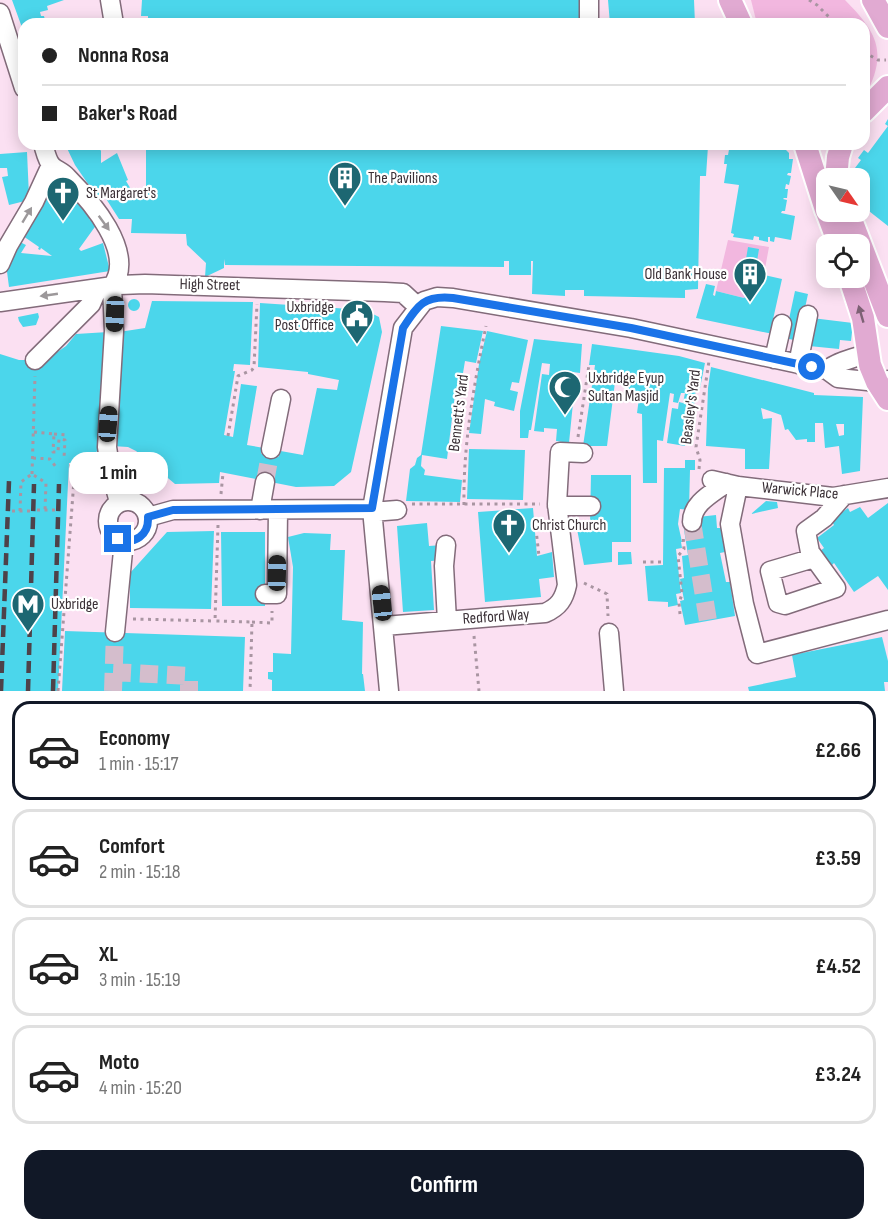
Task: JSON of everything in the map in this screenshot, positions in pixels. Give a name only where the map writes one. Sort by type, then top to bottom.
[{"type":"main road","points":[[730,0],[738,18]]},
{"type":"main road","points":[[740,0],[741,18]]},
{"type":"main road","points":[[880,5],[888,27]]},
{"type":"main road","points":[[870,104],[888,88]]},
{"type":"main road","points":[[807,150],[816,177]]},
{"type":"main road","points":[[837,168],[840,150]]},
{"type":"main road","points":[[852,222],[888,316]]},
{"type":"main road","points":[[853,288],[863,318],[870,365],[884,387]]},
{"type":"street","points":[[110,0],[113,18]]},
{"type":"street","points":[[589,0],[589,18]]},
{"type":"street","points":[[0,13],[18,69]]},
{"type":"street","points":[[35,360],[92,304],[120,268],[118,253],[110,232],[84,196],[65,175],[51,165],[45,150]]},
{"type":"street","points":[[0,264],[34,202],[51,165]]},
{"type":"street","name":"High Street","points":[[0,302],[105,287],[145,284],[403,293],[417,305]]},
{"type":"street","points":[[105,287],[114,331],[107,447],[119,502]]},
{"type":"street","points":[[389,691],[372,510],[403,328],[417,305],[432,298],[453,298],[631,328],[827,370],[838,378],[884,387]]},
{"type":"street","points":[[798,364],[808,315]]},
{"type":"street","points":[[774,359],[782,324]]},
{"type":"street","points":[[827,370],[835,363],[869,352]]},
{"type":"street","points":[[271,449],[281,399]]},
{"type":"street","name":"Redford Way","points":[[384,626],[447,621],[473,614],[545,613],[553,610],[565,595],[567,577],[557,505],[573,453]]},
{"type":"street","points":[[687,524],[696,507],[719,481]]},
{"type":"street","points":[[719,481],[744,604],[757,654],[888,620]]},
{"type":"street","name":"Warwick Place","points":[[719,481],[784,485],[833,497],[888,488]]},
{"type":"street","points":[[260,510],[265,482]]},
{"type":"street","points":[[814,558],[810,552],[806,531],[824,518],[844,495]]},
{"type":"street","points":[[126,500],[141,504],[148,517],[146,530],[141,537],[132,541],[124,541],[118,539],[110,531],[108,520],[111,510],[119,502],[126,500]]},
{"type":"street","points":[[557,505],[591,506]]},
{"type":"street","points":[[148,517],[173,510],[372,510],[401,507]]},
{"type":"street","points":[[269,594],[277,594],[278,510]]},
{"type":"street","points":[[115,625],[124,541]]},
{"type":"street","points":[[446,545],[444,566],[447,621]]},
{"type":"street","points":[[609,633],[614,691]]},
{"type":"path","points":[[809,0],[830,18]]},
{"type":"path","points":[[870,55],[878,60],[886,60]]},
{"type":"path","points":[[228,436],[238,376],[254,367],[257,303]]},
{"type":"path","name":"Bennett's Yard","points":[[464,505],[466,448],[472,396],[486,326]]},
{"type":"path","points":[[32,474],[35,360]]},
{"type":"path","name":"Beasley's Yard","points":[[709,361],[696,447],[700,460],[719,481]]},
{"type":"path","points":[[573,453],[590,365]]},
{"type":"path","points":[[34,432],[67,435]]},
{"type":"path","points":[[54,434],[53,452],[58,452],[59,440],[65,440],[64,458]]},
{"type":"path","points":[[33,458],[50,459],[56,467]]},
{"type":"path","points":[[69,466],[111,473]]},
{"type":"path","points":[[58,691],[75,467]]},
{"type":"path","points":[[32,474],[46,483],[45,510]]},
{"type":"path","points":[[20,511],[21,482],[32,474]]},
{"type":"path","points":[[401,507],[557,505]]},
{"type":"path","points":[[37,510],[55,510]]},
{"type":"path","points":[[215,621],[219,510]]},
{"type":"path","points":[[12,511],[30,511]]},
{"type":"path","points":[[535,521],[539,556]]},
{"type":"path","points":[[680,614],[679,603],[682,594],[678,556],[684,549],[687,524]]},
{"type":"path","points":[[643,562],[663,562]]},
{"type":"path","points":[[567,577],[580,578],[587,586],[607,594],[609,633]]},
{"type":"path","points":[[115,625],[215,621],[272,623],[269,594]]},
{"type":"path","points":[[473,614],[479,691]]},
{"type":"path","points":[[250,691],[252,622]]},
{"type":"shaded area","points":[[751,0],[845,0],[862,18],[756,18]]},
{"type":"shaded area","points":[[870,30],[878,57],[870,85]]},
{"type":"shaded area","points":[[728,240],[769,247],[764,274],[760,274],[755,295],[748,294],[744,298],[716,291]]},
{"type":"building","points":[[12,0],[64,0],[47,6],[48,10],[40,12],[44,18],[19,18]]},
{"type":"building","points":[[142,0],[581,0],[581,18],[148,18],[148,16],[141,16]]},
{"type":"building","points":[[608,0],[694,0],[695,18],[610,18]]},
{"type":"building","points":[[888,126],[888,226],[870,212],[870,168],[855,168],[864,150],[868,153]]},
{"type":"building","name":"The Pavilions","points":[[68,150],[100,150],[101,163],[117,153],[128,180],[126,181],[132,191],[146,191],[146,150],[708,150],[706,176],[700,176],[698,289],[685,290],[685,298],[584,296],[584,290],[565,290],[565,296],[532,294],[533,261],[531,261],[531,275],[509,275],[509,261],[504,261],[504,267],[225,265],[224,259],[224,268],[205,277],[206,263],[187,245],[186,234],[131,233],[132,219],[119,219],[103,194],[97,197],[75,165]]},
{"type":"building","points":[[729,150],[786,150],[789,153],[789,159],[793,159],[791,173],[787,175],[791,176],[789,185],[786,184],[785,189],[788,189],[787,198],[783,199],[787,200],[785,211],[781,213],[795,216],[791,240],[775,237],[774,242],[768,237],[768,242],[754,236],[753,240],[733,237],[734,234],[731,233],[739,185],[724,183],[727,164],[724,164],[725,155],[728,155]]},
{"type":"building","points":[[27,152],[29,196],[25,201],[9,205],[2,177],[8,176],[7,168],[0,168],[0,154]]},
{"type":"building","points":[[55,186],[88,208],[91,215],[89,219],[97,224],[79,249],[81,251],[103,243],[110,271],[9,287],[6,264],[20,242],[26,245],[21,253],[52,256],[41,248],[38,249],[39,247],[23,236]]},
{"type":"building","points":[[748,247],[759,249],[757,261],[746,259]]},
{"type":"building","name":"Old Bank House","points":[[760,274],[782,279],[772,324],[775,324],[773,334],[696,318],[706,284],[715,286],[713,295],[715,296],[716,291],[744,298],[748,294],[755,295]]},
{"type":"building","points":[[795,291],[808,294],[798,341],[785,338]]},
{"type":"building","points":[[136,299],[140,305],[136,311],[132,311],[128,303]]},
{"type":"building","points":[[152,301],[253,302],[250,365],[234,364],[233,371],[235,371],[224,435],[233,437],[241,384],[257,386],[247,445],[303,455],[317,388],[337,390],[339,380],[308,374],[308,372],[258,367],[260,303],[365,310],[379,317],[382,332],[351,472],[334,486],[296,487],[220,472],[219,483],[175,484],[136,451],[128,447],[112,446],[119,332],[145,328]]},
{"type":"building","points":[[38,313],[36,325],[23,327],[19,321],[18,317]]},
{"type":"building","points":[[812,318],[853,323],[851,341],[840,340],[839,349],[809,346]]},
{"type":"building","points":[[441,326],[483,331],[476,363],[465,361],[461,385],[464,386],[463,396],[455,394],[447,459],[422,455],[421,466],[425,470],[424,475],[462,480],[460,502],[406,501],[410,469],[421,455]]},
{"type":"building","points":[[487,331],[528,340],[519,383],[512,382],[510,390],[518,392],[514,411],[494,406],[495,402],[485,399],[481,434],[469,433],[479,364]]},
{"type":"building","points":[[108,332],[102,449],[69,463],[58,691],[0,691],[0,354],[19,360],[32,360],[53,355],[66,346],[76,334]]},
{"type":"building","points":[[534,339],[582,344],[580,373],[565,371],[560,402],[573,403],[569,443],[556,441],[557,429],[544,428],[544,432],[534,431],[542,374],[549,375],[550,364],[542,363],[531,430],[529,430],[528,438],[520,438],[520,411]]},
{"type":"building","points":[[592,344],[679,356],[705,363],[700,388],[696,387],[693,416],[690,416],[685,446],[667,443],[672,408],[678,409],[679,402],[683,403],[685,393],[681,393],[678,403],[673,402],[674,394],[670,393],[663,441],[657,440],[657,483],[643,483],[642,414],[637,413],[639,398],[624,397],[625,384],[615,382],[607,446],[583,446],[595,365],[589,365]]},
{"type":"building","points":[[711,367],[814,393],[814,395],[863,397],[860,471],[842,474],[839,446],[825,448],[823,423],[815,423],[815,442],[807,442],[807,439],[796,440],[788,429],[785,430],[781,415],[761,408],[763,419],[772,418],[769,469],[745,469],[745,449],[706,446]],"holes":[[[836,424],[844,424],[844,435],[839,436]]]},
{"type":"building","points":[[569,390],[576,391],[574,400],[568,399]]},
{"type":"building","points":[[469,449],[525,450],[523,500],[467,499]]},
{"type":"building","points":[[685,460],[695,460],[695,470],[690,470],[689,510],[680,509],[678,524],[682,542],[682,548],[676,549],[681,593],[676,594],[678,605],[668,607],[668,602],[648,601],[645,566],[663,565],[664,468],[685,468]]},
{"type":"building","points":[[591,475],[631,475],[631,542],[612,542],[612,562],[584,565],[576,524],[590,524]]},
{"type":"building","points":[[766,501],[777,502],[778,508],[751,514]]},
{"type":"building","points":[[888,503],[888,590],[878,576],[854,592],[834,563],[831,566],[820,551],[824,548],[817,538],[834,525],[831,520],[848,508],[850,512],[860,507],[868,518]]},
{"type":"building","name":"Christ Church","points":[[533,508],[537,556],[552,552],[554,577],[539,579],[541,597],[485,602],[478,512]]},
{"type":"building","points":[[716,515],[717,528],[721,528],[725,552],[720,553],[726,582],[730,582],[735,616],[685,625],[680,601],[684,600],[680,579],[684,578],[682,556],[688,555],[683,523],[698,521],[698,517]]},
{"type":"building","points":[[427,523],[429,546],[442,545],[443,560],[431,561],[434,610],[403,612],[397,526]]},
{"type":"building","points":[[214,531],[211,609],[130,608],[130,573],[167,532]]},
{"type":"building","points":[[221,532],[265,532],[265,606],[222,606]]},
{"type":"building","points":[[304,533],[331,534],[330,550],[345,550],[342,620],[363,622],[362,674],[365,691],[272,691],[272,680],[268,679],[268,672],[273,672],[273,653],[291,654],[293,567],[288,537]]},
{"type":"building","points":[[618,552],[631,552],[632,564],[618,565]]},
{"type":"building","points":[[65,631],[245,637],[243,691],[62,691]]},
{"type":"building","points":[[882,637],[888,661],[888,682],[884,682],[885,691],[749,691],[748,687],[796,677],[792,655]]},
{"type":"tunnel","points":[[265,482],[271,449]]},
{"type":"tunnel","points":[[692,522],[708,621]]},
{"type":"tunnel","points":[[113,691],[115,632]]},
{"type":"tunnel","points":[[113,672],[189,676],[189,691]]},
{"type":"railway","points":[[1,691],[9,481]]},
{"type":"railway","points":[[28,691],[34,484]]},
{"type":"railway","points":[[53,691],[59,484]]},
{"type":"place","name":"The Pavilions","points":[[345,207]]},
{"type":"place","name":"St Margaret's","points":[[63,222]]},
{"type":"place","name":"Old Bank House","points":[[750,303]]},
{"type":"place","name":"Uxbridge Post Office","points":[[357,345]]},
{"type":"place","name":"Uxbridge Eyup Sultan Masjid","points":[[565,416]]},
{"type":"place","name":"Christ Church","points":[[509,554]]},
{"type":"place","name":"Uxbridge","points":[[28,633]]},
{"type":"route","points":[[118,539],[132,541],[141,537],[146,530],[148,517],[173,510],[372,508],[403,328],[418,306],[432,298],[453,298],[631,328],[812,367]]}]
